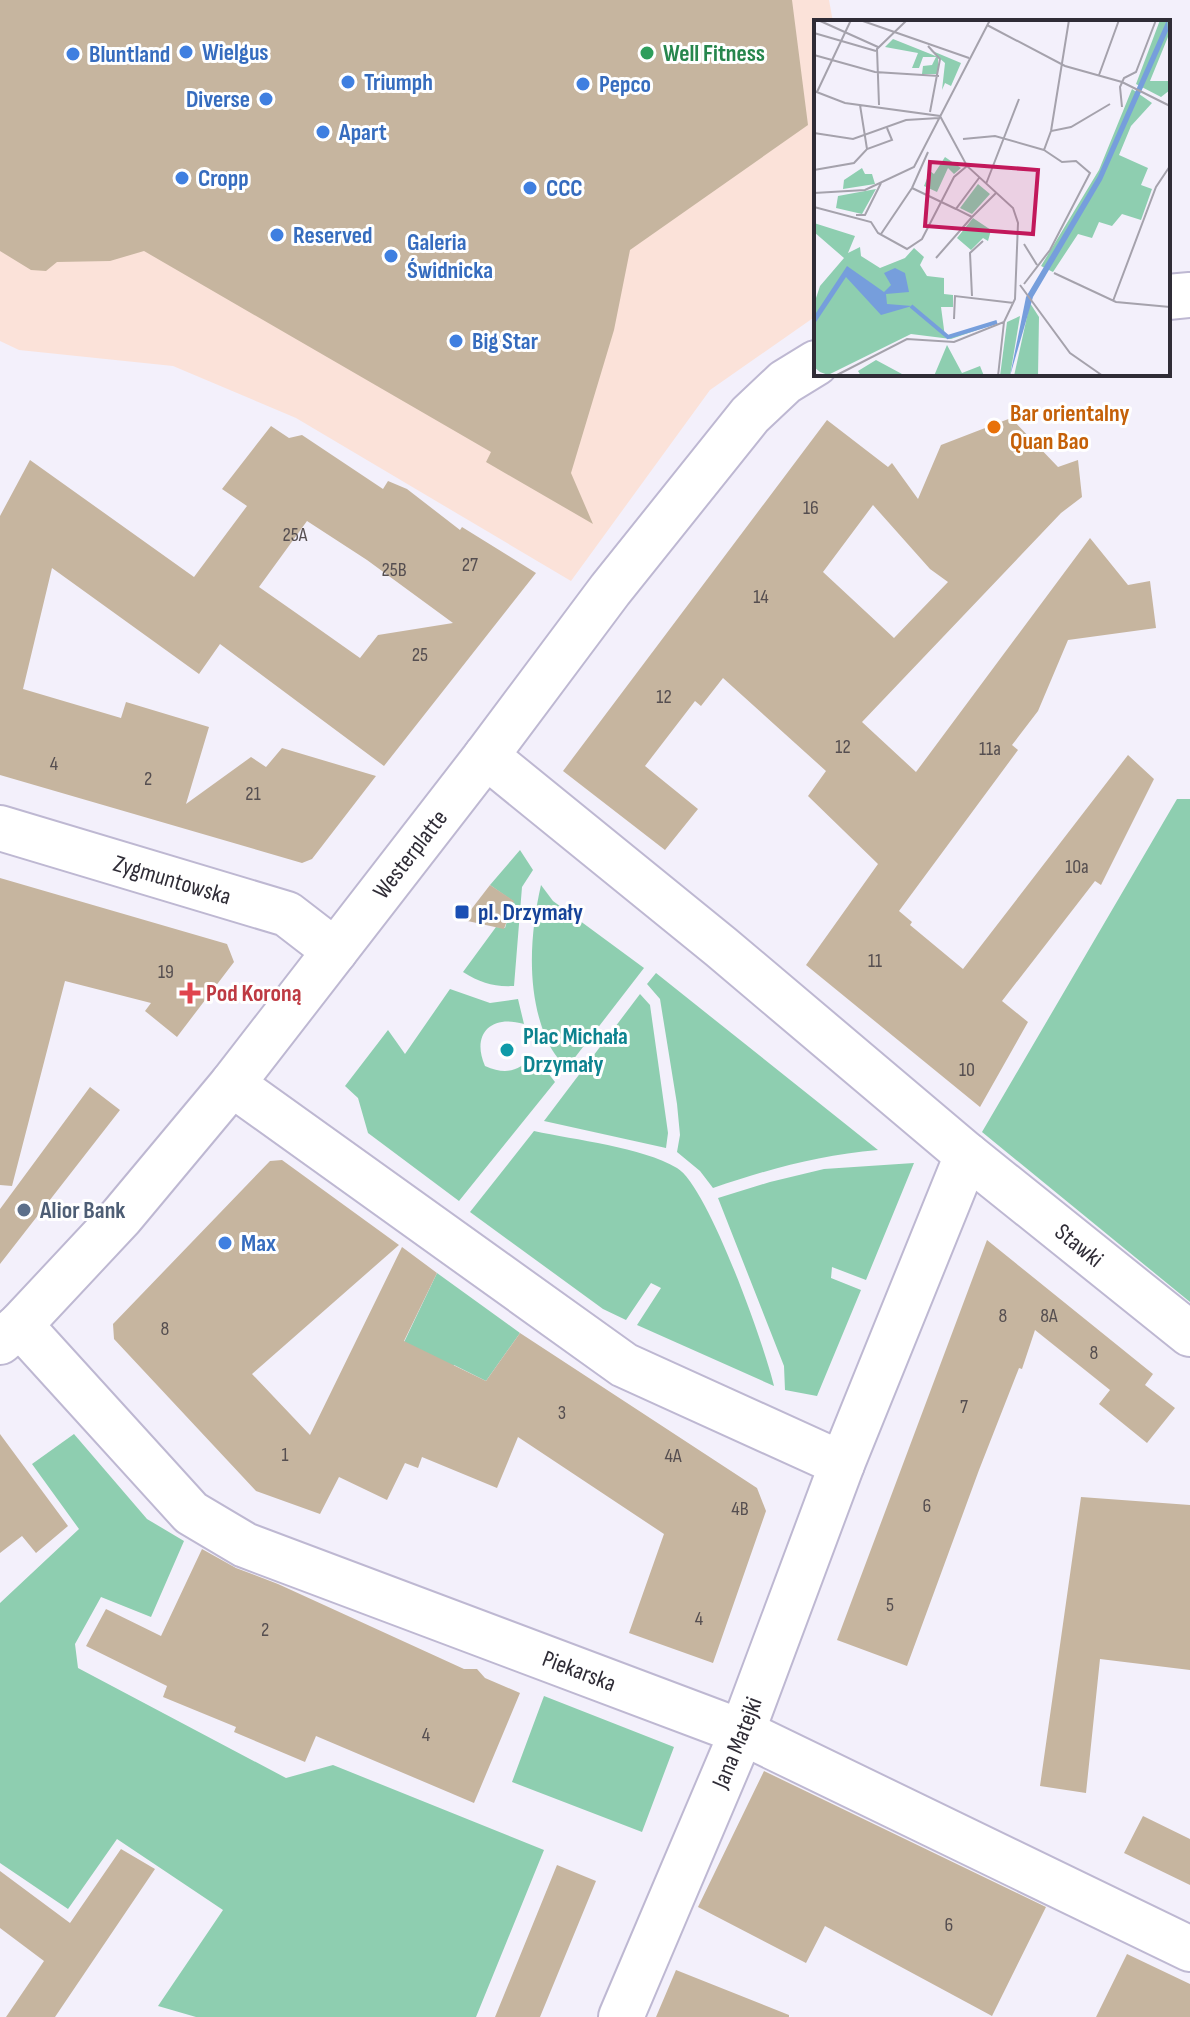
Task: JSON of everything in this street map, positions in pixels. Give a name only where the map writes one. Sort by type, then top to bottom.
[{"type":"street","points":[[1170,297],[1190,295]]},
{"type":"street","name":"Westerplatte","points":[[10,1334],[121,1217],[232,1084],[610,590],[750,415],[785,382],[814,364]]},
{"type":"street","points":[[232,1084],[624,1365],[842,1464],[967,1155],[721,947],[486,756]]},
{"type":"street","name":"Zygmuntowska","points":[[0,828],[287,914],[335,951]]},
{"type":"street","name":"Stawki","points":[[967,1155],[1190,1334]]},
{"type":"street","name":"Piekarska","points":[[10,1334],[191,1513],[245,1545],[742,1732],[1190,1949]]},
{"type":"street","name":"Jana Matejki","points":[[621,2017],[742,1732],[842,1464]]},
{"type":"shaded area","name":"Galeria Świdnicka","points":[[0,0],[829,0],[833,20],[814,20],[814,317],[710,390],[571,581],[296,418],[173,366],[19,350],[0,341]]},
{"type":"green space","points":[[1177,799],[1190,799],[1190,1302],[982,1132]]},
{"type":"green space","points":[[520,850],[533,870],[522,887],[514,986],[493,985],[463,972],[496,927],[505,928],[513,901],[490,885]]},
{"type":"green space","points":[[541,885],[553,901],[644,968],[566,1069],[548,1042],[535,1001],[532,942]]},
{"type":"green space","points":[[656,973],[878,1150],[794,1164],[713,1188],[700,1171],[677,1152],[680,1135],[677,1104],[660,999],[647,984]]},
{"type":"green space","points":[[450,989],[490,1003],[518,999],[524,1024],[502,1022],[487,1029],[481,1045],[485,1066],[511,1070],[534,1055],[555,1082],[459,1201],[368,1133],[358,1098],[345,1086],[388,1030],[405,1054]]},
{"type":"green space","points":[[640,994],[650,1005],[668,1133],[666,1148],[544,1121]]},
{"type":"green space","points":[[534,1131],[646,1155],[677,1168],[690,1181],[734,1269],[774,1386],[637,1325],[661,1288],[651,1283],[626,1320],[603,1309],[470,1212]]},
{"type":"green space","points":[[914,1163],[866,1280],[832,1267],[831,1278],[861,1290],[817,1396],[785,1390],[784,1366],[718,1198],[824,1169]]},
{"type":"green space","points":[[437,1273],[520,1333],[486,1381],[454,1365],[447,1379],[397,1357]]},
{"type":"green space","points":[[74,1434],[147,1519],[184,1541],[151,1617],[101,1597],[75,1644],[78,1668],[286,1778],[333,1765],[544,1850],[476,2017],[196,2017],[158,2006],[223,1910],[117,1839],[68,1909],[0,1863],[0,1603],[79,1529],[32,1464]]},
{"type":"green space","points":[[544,1696],[674,1747],[642,1832],[512,1782]]},
{"type":"building","name":"Galeria Świdnicka","points":[[0,0],[792,0],[808,125],[630,250],[614,330],[571,473],[593,524],[486,462],[491,452],[144,251],[110,261],[57,262],[46,271],[31,270],[0,251]]},
{"type":"building","points":[[1011,418],[1058,467],[1078,460],[1082,497],[1061,513],[862,722],[916,772],[1090,538],[1128,585],[1150,581],[1156,628],[1068,640],[1038,711],[1012,745],[1018,750],[899,911],[912,922],[910,925],[963,969],[1128,755],[1154,779],[1101,885],[1095,881],[1002,1001],[1028,1022],[980,1107],[806,965],[878,864],[808,796],[826,771],[723,678],[701,706],[695,701],[645,766],[698,809],[665,850],[563,771],[827,420],[888,467],[892,463],[918,499],[941,445]],"holes":[[[873,505],[930,569],[948,582],[894,638],[823,572]]]},
{"type":"building","points":[[271,426],[289,438],[302,435],[383,489],[388,481],[407,489],[460,530],[462,527],[536,573],[384,766],[220,644],[199,674],[52,568],[23,689],[121,718],[126,702],[209,727],[186,804],[251,757],[266,767],[282,748],[376,776],[312,859],[302,863],[0,775],[0,516],[30,460],[194,577],[247,506],[222,489]],"holes":[[[307,521],[453,623],[378,635],[360,658],[259,587]]]},
{"type":"building","points":[[0,878],[227,944],[234,962],[177,1037],[145,1011],[151,1003],[65,981],[12,1186],[0,1185]]},
{"type":"building","points":[[490,885],[514,901],[504,929],[463,920]]},
{"type":"building","points":[[90,1087],[120,1110],[0,1264],[0,1209]]},
{"type":"building","points":[[282,1160],[399,1245],[252,1374],[310,1435],[402,1247],[437,1273],[404,1341],[486,1381],[520,1333],[757,1488],[766,1511],[713,1663],[629,1633],[664,1534],[518,1437],[497,1488],[422,1457],[418,1468],[405,1463],[387,1500],[339,1477],[320,1514],[256,1491],[114,1339],[113,1324],[270,1161]]},
{"type":"building","points":[[987,1240],[1153,1374],[1145,1385],[1175,1408],[1147,1443],[1099,1404],[1110,1390],[1035,1330],[1022,1369],[1019,1368],[979,1470],[907,1666],[837,1640]]},
{"type":"building","points":[[0,1434],[68,1526],[36,1553],[22,1536],[0,1553]]},
{"type":"building","points":[[1081,1497],[1190,1505],[1190,1670],[1100,1659],[1086,1793],[1040,1786]]},
{"type":"building","points":[[202,1549],[236,1568],[464,1669],[477,1669],[485,1678],[520,1693],[474,1803],[316,1736],[305,1762],[234,1732],[236,1727],[163,1697],[167,1686],[86,1646],[106,1609],[161,1636]]},
{"type":"building","points":[[764,1771],[1046,1907],[992,2016],[825,1926],[806,1963],[698,1907]]},
{"type":"building","points":[[1143,1816],[1190,1839],[1190,1885],[1124,1853]]},
{"type":"building","points":[[121,1849],[155,1869],[55,2017],[6,2017],[44,1961],[0,1928],[0,1871],[70,1923]]},
{"type":"building","points":[[557,1865],[596,1881],[540,2017],[495,2017]]},
{"type":"building","points":[[1127,1954],[1190,1984],[1190,2017],[1096,2017]]},
{"type":"building","points":[[676,1970],[789,2015],[789,2017],[656,2017]]},
{"type":"place","name":"Wielgus","points":[[186,52]]},
{"type":"place","name":"Well Fitness","points":[[647,53]]},
{"type":"place","name":"Bluntland","points":[[73,54]]},
{"type":"place","name":"Triumph","points":[[348,82]]},
{"type":"place","name":"Pepco","points":[[583,84]]},
{"type":"place","name":"Diverse","points":[[266,99]]},
{"type":"place","name":"Apart","points":[[323,132]]},
{"type":"place","name":"Cropp","points":[[182,178]]},
{"type":"place","name":"CCC","points":[[530,188]]},
{"type":"place","name":"Reserved","points":[[277,235]]},
{"type":"place","name":"Galeria Świdnicka","points":[[391,256]]},
{"type":"place","name":"Big Star","points":[[456,341]]},
{"type":"place","name":"Bar orientalny Quan Bao","points":[[994,427]]},
{"type":"place","name":"pl. Drzymały","points":[[462,912]]},
{"type":"place","name":"Pod Koroną","points":[[190,993]]},
{"type":"place","name":"Plac Michała Drzymały","points":[[507,1050]]},
{"type":"place","name":"Alior Bank","points":[[24,1210]]},
{"type":"place","name":"Max","points":[[225,1243]]}]
